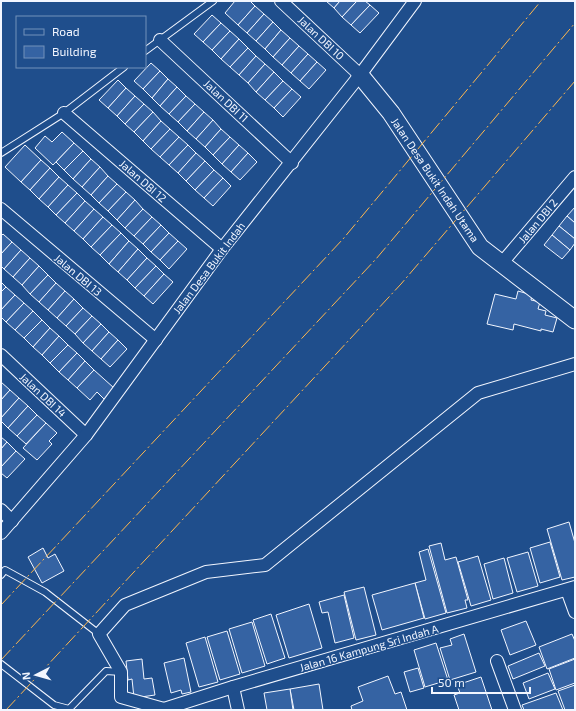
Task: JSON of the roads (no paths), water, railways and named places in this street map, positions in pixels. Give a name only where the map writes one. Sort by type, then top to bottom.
[{"type":"street","name":"Jalan DBI 10","points":[[281,1],[360,75]]},
{"type":"street","name":"Jalan Desa Bukit Indah","points":[[1,533],[86,435],[222,249],[292,163],[415,1]]},
{"type":"street","name":"Jalan DBI 11","points":[[160,40],[292,163]]},
{"type":"street","name":"Jalan Desa Bukit Indah Utama","points":[[360,75],[390,113],[480,247],[575,320]]},
{"type":"street","name":"Jalan DBI 12","points":[[64,112],[222,249]]},
{"type":"street","name":"Jalan DBI 2","points":[[501,264],[575,177]]},
{"type":"street","name":"Jalan DBI 13","points":[[1,209],[156,340]]},
{"type":"street","name":"Jalan DBI 14","points":[[1,355],[86,435]]},
{"type":"street","points":[[164,710],[121,697],[121,672],[99,634],[125,605],[206,572],[265,566],[478,393],[575,364]]},
{"type":"street","points":[[1,510],[12,521]]},
{"type":"street","points":[[571,589],[575,612]]},
{"type":"street","name":"Jalan 16 Kampung Sri Indah A","points":[[164,710],[233,688],[571,589]]},
{"type":"street","points":[[497,661],[515,710]]},
{"type":"street","points":[[233,688],[238,710]]},
{"type":"lane","points":[[146,50],[213,1]]},
{"type":"lane","points":[[1,153],[64,112],[123,68]]},
{"type":"lane","points":[[1,575],[6,570],[45,592],[99,634]]},
{"type":"lane","points":[[1,664],[54,705],[68,710],[106,671],[121,672]]}]
